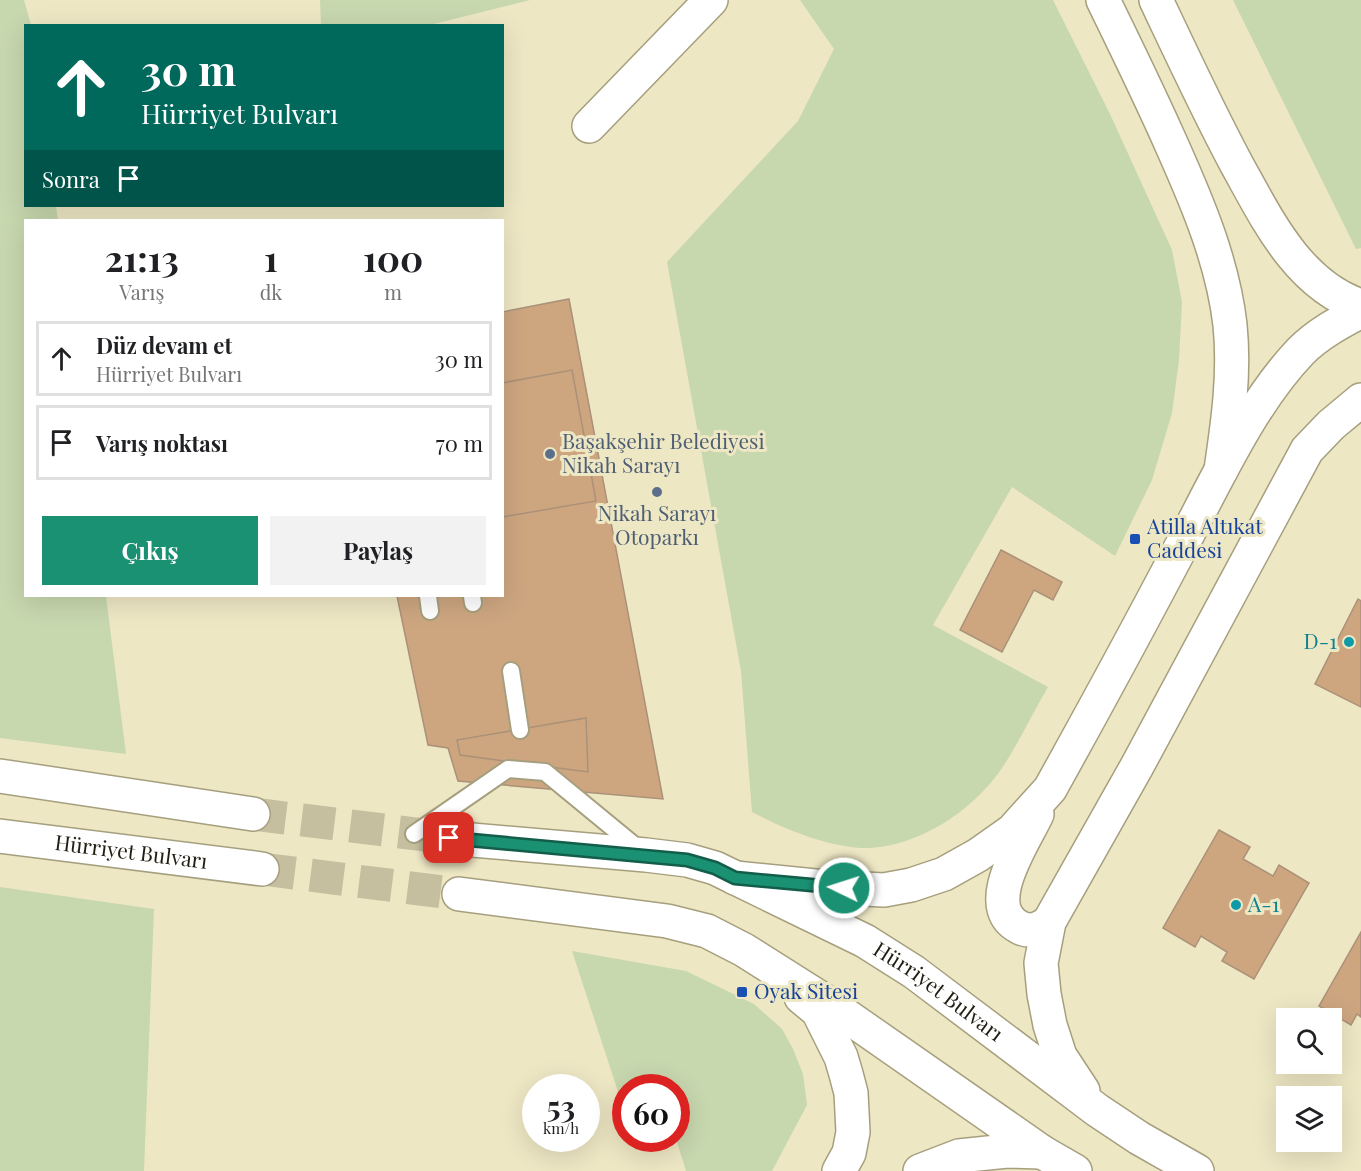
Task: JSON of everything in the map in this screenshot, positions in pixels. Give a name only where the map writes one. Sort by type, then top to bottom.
[{"type":"main road","points":[[589,126],[711,0]]},
{"type":"main road","points":[[1103,0],[1199,207],[1219,269],[1230,325],[1231,367],[1230,406],[1221,471]]},
{"type":"main road","points":[[1156,0],[1216,125],[1273,229],[1299,263],[1330,292],[1361,308]]},
{"type":"main road","points":[[1049,922],[1042,928],[1022,929],[1006,917],[1002,907],[1002,897],[1004,881],[1050,789],[1254,414],[1279,376],[1302,350],[1326,330],[1361,308]]},
{"type":"main road","points":[[1097,1110],[1060,1056],[1050,1025],[1041,963],[1049,922],[1150,743],[1307,450],[1331,425],[1361,400]]},
{"type":"main road","points":[[0,776],[253,814]]},
{"type":"main road","points":[[735,878],[884,890],[911,885],[944,874],[978,855],[1012,831],[1050,789]]},
{"type":"main road","name":"Hürriyet Bulvarı","points":[[0,836],[262,869]]},
{"type":"main road","name":"Hürriyet Bulvarı","points":[[449,838],[646,855],[687,860],[715,868],[866,941],[914,972],[1097,1110],[1139,1138],[1197,1171]]},
{"type":"main road","points":[[459,894],[667,921],[707,931],[744,950],[831,1005],[1042,1152],[1075,1171]]},
{"type":"main road","points":[[744,950],[818,1011],[841,1057],[850,1093],[853,1132],[849,1153],[839,1171]]},
{"type":"main road","points":[[920,1171],[959,1156],[1007,1151],[1042,1152]]},
{"type":"lane","points":[[511,671],[520,730]]},
{"type":"lane","points":[[414,834],[508,769],[527,767],[545,772],[646,855]]},
{"type":"green space","points":[[0,0],[24,0],[31,24],[24,24],[24,207],[56,207],[58,219],[24,219],[24,597],[106,597],[126,754],[0,738]]},
{"type":"green space","points":[[320,0],[530,0],[434,24],[321,24]]},
{"type":"green space","points":[[800,0],[1053,0],[1110,114],[1172,250],[1182,302],[1179,360],[1172,413],[1152,480],[1115,556],[1012,487],[933,625],[1048,687],[1013,751],[988,786],[960,812],[926,833],[908,840],[870,848],[825,842],[752,812],[741,671],[667,262],[798,121],[834,49]]},
{"type":"green space","points":[[1233,0],[1361,0],[1361,248],[1356,249]]},
{"type":"green space","points":[[0,887],[154,909],[144,1171],[0,1171]]},
{"type":"green space","points":[[572,951],[686,971],[754,1004],[782,1029],[793,1049],[803,1074],[807,1105],[772,1171],[686,1171],[680,1152],[690,1152],[690,1074],[612,1074]]},
{"type":"building","name":"Başakşehir Belediyesi Nikah Sarayı","points":[[569,299],[663,799],[458,781],[448,748],[428,745],[397,597],[504,597],[504,312]]},
{"type":"building","name":"Başakşehir Belediyesi Nikah Sarayı","points":[[572,370],[596,501],[504,517],[504,383]]},
{"type":"building","points":[[1001,550],[1062,582],[1053,600],[1034,590],[1002,652],[960,630]]},
{"type":"building","name":"D-1","points":[[1358,599],[1361,601],[1361,707],[1315,684]]},
{"type":"building","points":[[586,718],[588,772],[460,755],[457,740]]},
{"type":"building","name":"A-1","points":[[1219,830],[1250,847],[1243,859],[1273,876],[1279,865],[1309,883],[1254,979],[1222,961],[1227,952],[1201,936],[1195,947],[1163,928]]},
{"type":"building","points":[[1361,932],[1361,1017],[1357,1014],[1351,1025],[1342,1020],[1342,1008],[1319,1006]]},
{"type":"tunnel","points":[[253,814],[449,838]]},
{"type":"tunnel","points":[[262,869],[459,894]]},
{"type":"place","name":"Başakşehir Belediyesi Nikah Sarayı","points":[[550,454]]},
{"type":"place","name":"Nikah Sarayı Otoparkı","points":[[657,492]]},
{"type":"place","name":"Atilla Altıkat Caddesi","points":[[1135,539]]},
{"type":"place","name":"D-1","points":[[1349,642]]},
{"type":"place","name":"A-1","points":[[1236,905]]},
{"type":"place","name":"Oyak Sitesi","points":[[742,992]]},
{"type":"route","points":[[449,838],[687,860],[715,868],[735,878],[844,888]]}]
